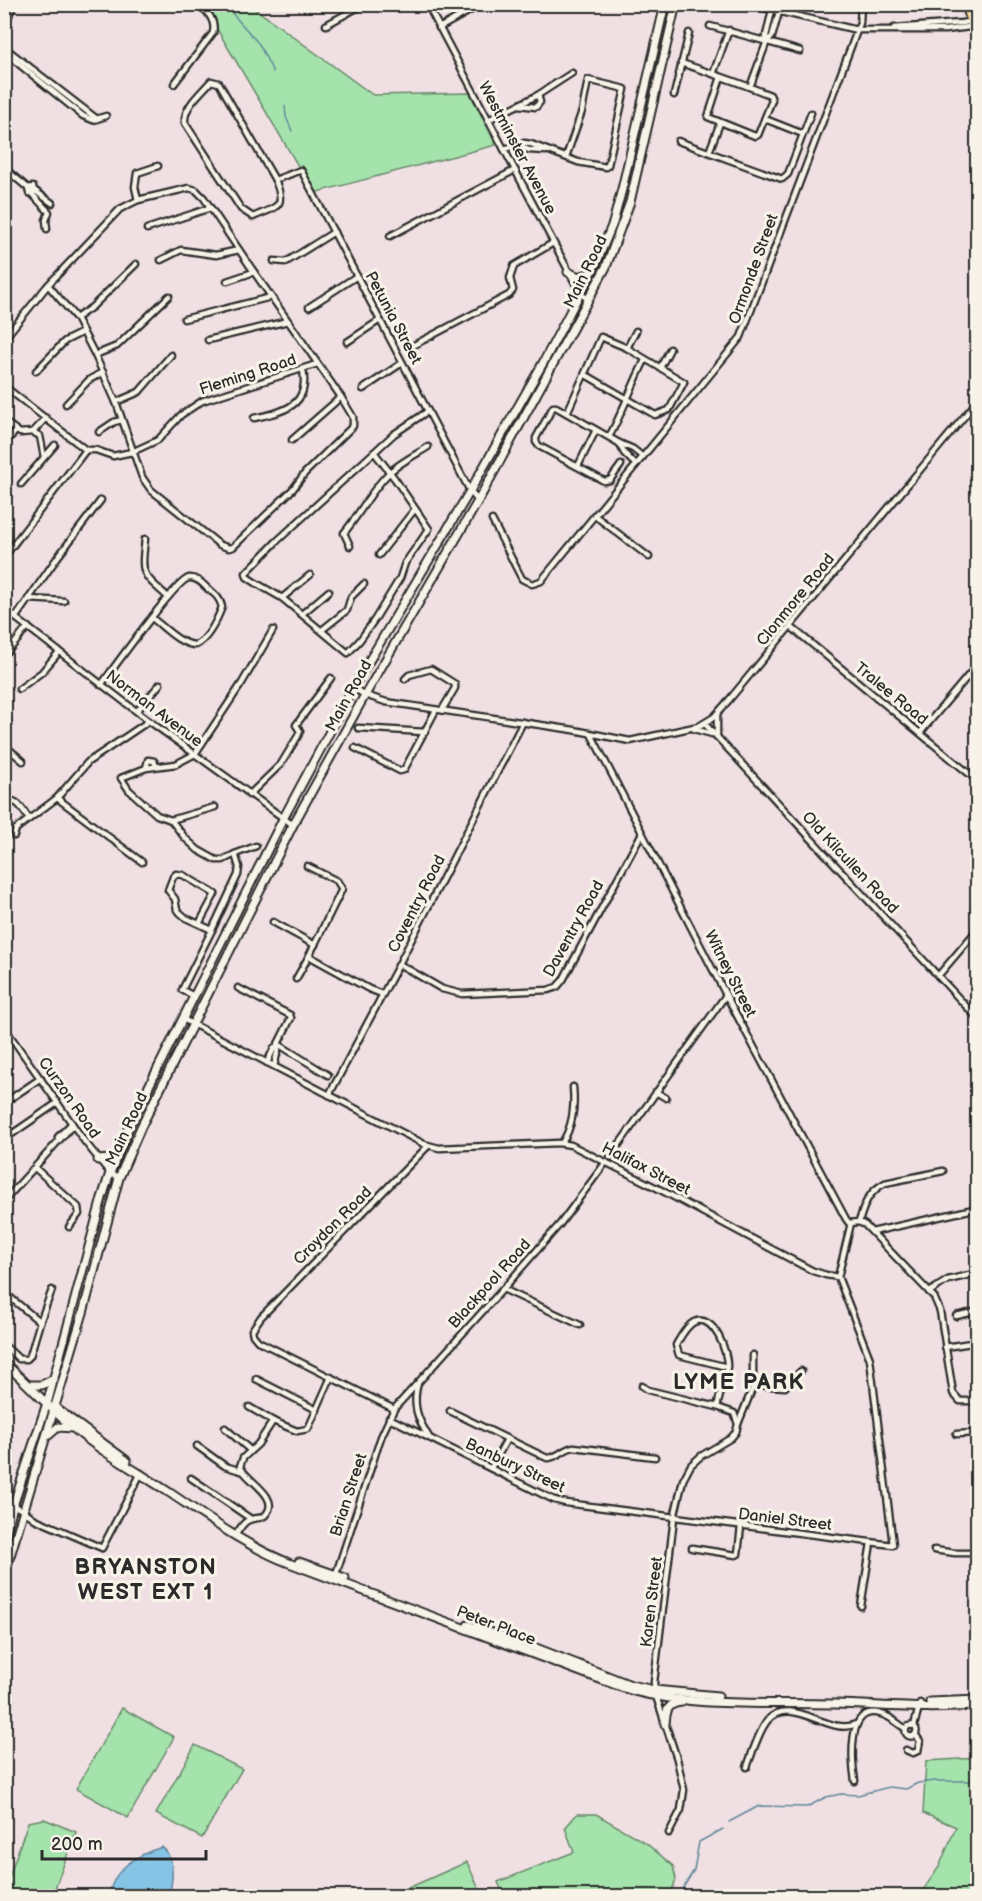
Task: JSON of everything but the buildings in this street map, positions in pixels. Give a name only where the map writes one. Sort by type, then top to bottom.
[{"type":"main road","points":[[4,26],[9,4]]},
{"type":"main road","name":"Main Road","points":[[4,1539],[54,1379],[117,1154],[144,1094],[283,819],[353,688],[470,491],[592,272],[608,237],[622,189],[665,4]]},
{"type":"main road","name":"Main Road","points":[[4,1576],[55,1409],[119,1178],[141,1127],[293,825],[364,695],[478,501],[613,251],[630,202],[676,4]]},
{"type":"main road","points":[[966,4],[975,24],[978,41]]},
{"type":"main road","points":[[568,272],[579,277],[592,272]]},
{"type":"main road","points":[[98,1160],[110,1159],[117,1154]]},
{"type":"main road","points":[[4,1363],[37,1393],[41,1393],[55,1409]]},
{"type":"main road","points":[[30,1385],[42,1385],[54,1379]]},
{"type":"main road","name":"Peter Place","points":[[55,1409],[73,1428],[248,1545],[289,1563],[335,1576],[627,1689],[705,1700],[920,1705],[978,1700]]},
{"type":"main road","name":"Peter Place","points":[[55,1409],[141,1473],[236,1534],[269,1551],[470,1626],[515,1640],[655,1694],[920,1705]]},
{"type":"main road","points":[[46,1438],[58,1427],[73,1428]]},
{"type":"main road","points":[[515,1640],[517,1644],[548,1660]]},
{"type":"main road","points":[[665,1724],[666,1711],[672,1703],[705,1700]]},
{"type":"main road","name":"Peter Place","points":[[939,1704],[978,1705]]},
{"type":"street","points":[[174,84],[213,33],[212,20],[200,4]]},
{"type":"street","points":[[326,25],[364,4]]},
{"type":"street","name":"Westminster Avenue","points":[[427,4],[580,294]]},
{"type":"street","points":[[439,28],[482,4]]},
{"type":"street","points":[[747,4],[857,30],[891,28],[946,30],[975,24]]},
{"type":"street","name":"Ormonde Street","points":[[492,520],[522,579],[532,584],[541,581],[739,342],[861,21],[861,4]]},
{"type":"street","points":[[750,87],[767,41],[772,10]]},
{"type":"street","points":[[767,41],[772,37],[779,12]]},
{"type":"street","points":[[710,26],[800,51]]},
{"type":"street","points":[[713,74],[729,30]]},
{"type":"street","points":[[674,95],[689,33]]},
{"type":"street","points":[[4,47],[96,119]]},
{"type":"street","points":[[4,52],[83,116],[89,119],[106,116]]},
{"type":"street","points":[[681,63],[750,87],[771,96],[760,133],[756,136],[709,118],[708,114],[721,77]]},
{"type":"street","points":[[488,120],[538,95],[572,73]]},
{"type":"street","points":[[504,148],[516,145],[529,150],[549,151],[581,163],[608,166],[625,89],[588,80],[582,111],[566,157]]},
{"type":"street","points":[[211,81],[219,83],[275,180],[281,195],[279,204],[253,217],[246,214],[185,123],[184,116],[187,110],[211,81]]},
{"type":"street","points":[[517,105],[536,107],[540,102],[538,95]]},
{"type":"street","points":[[678,141],[782,179],[788,174],[811,113]]},
{"type":"street","points":[[765,119],[803,134]]},
{"type":"street","points":[[708,152],[720,123]]},
{"type":"street","points":[[138,200],[135,187],[137,173],[158,166]]},
{"type":"street","points":[[4,168],[31,190],[52,203]]},
{"type":"street","name":"Petunia Street","points":[[275,180],[300,169],[470,491],[478,501]]},
{"type":"street","points":[[390,236],[515,170]]},
{"type":"street","points":[[4,339],[48,285],[116,213],[138,200],[189,188],[201,193],[341,396],[353,417],[351,430],[231,548],[220,545],[151,490],[142,477],[116,402],[95,355],[76,318],[48,285]]},
{"type":"street","points":[[31,190],[49,212],[46,220],[47,228]]},
{"type":"street","points":[[147,229],[210,208]]},
{"type":"street","points":[[274,261],[286,262],[334,232]]},
{"type":"street","points":[[414,345],[509,295],[513,290],[510,278],[514,266],[554,243]]},
{"type":"street","points":[[161,260],[181,250],[216,255],[239,250]]},
{"type":"street","points":[[76,318],[92,307],[136,264]]},
{"type":"street","points":[[227,282],[254,272]]},
{"type":"street","points":[[309,307],[357,276]]},
{"type":"street","points":[[580,294],[589,299]]},
{"type":"street","points":[[95,355],[117,346],[169,296]]},
{"type":"street","points":[[184,319],[271,297]]},
{"type":"street","points":[[347,342],[380,320]]},
{"type":"street","points":[[208,340],[288,321]]},
{"type":"street","points":[[627,348],[636,331]]},
{"type":"street","points":[[36,371],[65,341],[83,332]]},
{"type":"street","points":[[567,413],[586,375],[601,337],[627,348],[683,381],[669,410],[655,415],[586,375]]},
{"type":"street","points":[[660,368],[670,349]]},
{"type":"street","points":[[719,353],[724,359]]},
{"type":"street","points":[[116,402],[139,392],[171,355]]},
{"type":"street","points":[[609,437],[645,360]]},
{"type":"street","points":[[363,389],[402,363]]},
{"type":"street","name":"Fleming Road","points":[[86,450],[96,450],[113,456],[132,452],[158,440],[181,415],[202,401],[317,364]]},
{"type":"street","points":[[254,418],[282,411],[297,401],[305,387],[303,370]]},
{"type":"street","points":[[66,404],[89,380],[103,372]]},
{"type":"street","points":[[4,386],[86,450],[4,557]]},
{"type":"street","points":[[292,440],[341,396]]},
{"type":"street","name":"Clonmore Road","points":[[591,734],[636,741],[705,724],[717,714],[978,400]]},
{"type":"street","points":[[621,465],[606,482],[539,446],[536,438],[554,406],[633,449],[643,457]]},
{"type":"street","points":[[374,452],[428,526],[428,531],[405,563],[400,578],[360,640],[347,653],[282,598],[247,577],[247,572],[277,541],[374,452],[394,434],[428,411]]},
{"type":"street","points":[[4,421],[16,431],[24,434],[33,432],[46,418]]},
{"type":"street","points":[[99,432],[114,422],[122,420]]},
{"type":"street","points":[[578,466],[596,430]]},
{"type":"street","points":[[4,444],[16,431]]},
{"type":"street","points":[[33,432],[42,440],[44,457]]},
{"type":"street","points":[[619,443],[624,453],[636,465]]},
{"type":"street","points":[[21,484],[55,445]]},
{"type":"street","points":[[350,546],[344,536],[345,532],[390,472],[428,447]]},
{"type":"street","points":[[4,623],[14,616],[28,599],[101,500]]},
{"type":"street","points":[[379,555],[415,509]]},
{"type":"street","points":[[594,515],[649,557]]},
{"type":"street","points":[[145,539],[142,569],[145,575],[168,597]]},
{"type":"street","points":[[282,598],[310,575]]},
{"type":"street","points":[[101,685],[152,618],[168,597],[185,579],[198,580],[218,597],[222,606],[218,618],[195,645],[180,639],[152,618]]},
{"type":"street","points":[[322,630],[346,611],[351,597],[364,584]]},
{"type":"street","points":[[302,614],[329,591]]},
{"type":"street","points":[[28,599],[64,601]]},
{"type":"street","name":"Norman Avenue","points":[[4,609],[149,721],[293,825]]},
{"type":"street","points":[[4,654],[14,648],[21,634],[28,627]]},
{"type":"street","name":"Tralee Road","points":[[790,627],[978,781]]},
{"type":"street","points":[[256,846],[220,860],[211,858],[194,847],[171,820],[157,815],[128,789],[121,779],[146,768],[179,763],[195,754],[242,683],[273,630]]},
{"type":"street","points":[[19,689],[42,672],[59,652]]},
{"type":"street","points":[[920,733],[978,664]]},
{"type":"street","points":[[355,748],[400,771],[404,770],[425,732],[455,688],[455,684],[431,669],[409,675],[405,679]]},
{"type":"street","points":[[249,795],[281,764],[298,736],[300,731],[298,722],[332,678]]},
{"type":"street","points":[[136,711],[160,684]]},
{"type":"street","points":[[353,688],[364,695],[386,702],[591,734]]},
{"type":"street","points":[[692,728],[716,736],[717,714]]},
{"type":"street","points":[[14,836],[16,829],[57,798],[88,762],[149,721]]},
{"type":"street","name":"Coventry Road","points":[[328,1095],[399,964],[523,722]]},
{"type":"street","name":"Old Kilcullen Road","points":[[705,724],[978,1019]]},
{"type":"street","points":[[358,728],[425,732]]},
{"type":"street","name":"Witney Street","points":[[591,734],[726,995],[846,1219],[851,1223]]},
{"type":"street","points":[[4,745],[23,761]]},
{"type":"street","points":[[944,764],[950,758]]},
{"type":"street","points":[[57,798],[142,862]]},
{"type":"street","points":[[4,801],[15,802],[29,819]]},
{"type":"street","points":[[171,820],[215,807]]},
{"type":"street","points":[[777,812],[781,807]]},
{"type":"street","name":"Daventry Road","points":[[399,964],[455,993],[509,993],[553,989],[563,981],[642,833]]},
{"type":"street","points":[[194,996],[182,990],[238,875],[236,854]]},
{"type":"street","points":[[296,979],[342,889],[337,881],[307,866]]},
{"type":"street","points":[[199,924],[215,894],[183,875],[176,874],[168,889],[175,899],[176,909],[186,918],[199,924],[212,930]]},
{"type":"street","points":[[273,922],[315,945]]},
{"type":"street","points":[[938,976],[978,929]]},
{"type":"street","points":[[309,956],[382,994]]},
{"type":"street","points":[[238,988],[290,1015],[291,1018],[267,1063]]},
{"type":"street","points":[[610,1157],[726,995]]},
{"type":"street","name":"Halifax Street","points":[[183,1019],[428,1146],[446,1148],[562,1143],[606,1162],[804,1266],[838,1277]]},
{"type":"street","name":"Curzon Road","points":[[4,1027],[98,1160],[110,1173],[119,1178]]},
{"type":"street","points":[[274,1066],[278,1045]]},
{"type":"street","points":[[278,1045],[328,1075]]},
{"type":"street","points":[[4,1103],[40,1078]]},
{"type":"street","points":[[562,1143],[572,1123],[573,1087]]},
{"type":"street","points":[[656,1092],[666,1098]]},
{"type":"street","points":[[4,1136],[9,1136],[57,1103]]},
{"type":"street","points":[[4,1201],[58,1141],[58,1137],[72,1124]]},
{"type":"street","name":"Croydon Road","points":[[331,1377],[258,1341],[252,1330],[255,1323],[428,1146]]},
{"type":"street","name":"Blackpool Road","points":[[389,1418],[419,1380],[567,1215],[606,1162]]},
{"type":"street","points":[[35,1168],[78,1207],[79,1214],[69,1227]]},
{"type":"street","points":[[859,1222],[867,1198],[876,1188],[885,1183],[943,1171]]},
{"type":"street","points":[[872,1232],[978,1208]]},
{"type":"street","points":[[838,1277],[851,1223],[859,1222],[872,1232],[937,1303],[953,1393],[960,1401],[978,1401]]},
{"type":"street","points":[[929,1292],[948,1280],[978,1273]]},
{"type":"street","name":"Daniel Street","points":[[674,1518],[893,1545],[870,1359],[838,1277]]},
{"type":"street","points":[[4,1287],[6,1294],[40,1322]]},
{"type":"street","points":[[503,1289],[580,1325]]},
{"type":"street","points":[[4,1345],[19,1359],[27,1359],[30,1356],[52,1290]]},
{"type":"street","points":[[956,1316],[978,1311]]},
{"type":"street","points":[[717,1407],[727,1367],[727,1358],[715,1329],[698,1321],[688,1326],[676,1345],[679,1355],[727,1367]]},
{"type":"street","points":[[945,1347],[978,1342]]},
{"type":"street","points":[[738,1424],[753,1385],[753,1355]]},
{"type":"street","points":[[753,1385],[785,1387],[801,1371]]},
{"type":"street","points":[[249,1407],[273,1421],[297,1431],[303,1431],[308,1429],[331,1377],[394,1409]]},
{"type":"street","points":[[256,1379],[317,1410]]},
{"type":"street","points":[[419,1380],[415,1397],[417,1418],[430,1438]]},
{"type":"street","points":[[642,1386],[648,1390],[734,1413],[738,1424]]},
{"type":"street","points":[[450,1410],[547,1458],[556,1457],[574,1447],[655,1457]]},
{"type":"street","name":"Banbury Street","points":[[389,1418],[554,1500],[674,1518]]},
{"type":"street","name":"Brian Street","points":[[335,1576],[389,1418]]},
{"type":"street","points":[[242,1471],[242,1461],[258,1444],[273,1421]]},
{"type":"street","name":"Karen Street","points":[[669,1833],[681,1810],[684,1790],[677,1759],[655,1694],[674,1518],[683,1480],[691,1465],[733,1436],[738,1424]]},
{"type":"street","points":[[225,1428],[250,1450]]},
{"type":"street","points":[[956,1434],[978,1433]]},
{"type":"street","points":[[491,1468],[507,1439]]},
{"type":"street","points":[[197,1446],[225,1466],[242,1471],[258,1485],[269,1501],[269,1510],[266,1515],[244,1523],[236,1534]]},
{"type":"street","points":[[4,1502],[23,1510],[34,1519],[102,1548],[141,1473]]},
{"type":"street","points":[[191,1478],[251,1519]]},
{"type":"street","points":[[692,1548],[736,1555],[738,1554],[741,1526]]},
{"type":"street","points":[[861,1606],[871,1543]]},
{"type":"street","points":[[934,1550],[978,1553]]},
{"type":"street","points":[[906,1750],[913,1753],[918,1751],[920,1741],[915,1734],[917,1730],[914,1726],[920,1705]]},
{"type":"street","points":[[747,1767],[766,1722],[779,1713],[803,1714],[843,1727],[854,1734]]},
{"type":"street","points":[[855,1781],[852,1764],[854,1734],[856,1724],[861,1718],[875,1713],[888,1717],[906,1729],[908,1736],[915,1734]]},
{"type":"street","points":[[843,1727],[856,1724]]},
{"type":"street","points":[[906,1729],[909,1725],[914,1726]]},
{"type":"green space","points":[[195,5],[250,5],[373,95],[470,93],[496,145],[314,193],[214,24]]},
{"type":"green space","points":[[122,1708],[174,1737],[128,1818],[76,1789]]},
{"type":"green space","points":[[195,1745],[242,1769],[202,1838],[156,1814]]},
{"type":"green space","points":[[977,1758],[977,1896],[919,1896],[939,1867],[956,1827],[923,1813],[926,1761]]},
{"type":"green space","points":[[577,1814],[596,1814],[646,1843],[673,1866],[676,1879],[670,1896],[504,1896],[498,1882],[574,1852],[565,1828]]},
{"type":"green space","points":[[44,1819],[76,1832],[52,1896],[6,1896],[8,1880],[28,1822]]},
{"type":"green space","points":[[467,1862],[482,1896],[390,1896]]},
{"type":"water","points":[[162,1847],[170,1857],[171,1863],[169,1896],[109,1896],[111,1886],[121,1870],[135,1859]]},
{"type":"waterway","points":[[224,4],[259,44],[273,72]]},
{"type":"waterway","points":[[285,106],[286,117],[292,131]]},
{"type":"waterway","points":[[729,1822],[759,1806],[807,1807],[826,1797],[841,1794],[858,1795],[889,1787],[906,1789],[918,1783],[934,1781],[978,1781]]},
{"type":"waterway","points":[[678,1896],[694,1870],[699,1842],[723,1829]]},
{"type":"district","name":"LYME PARK","points":[[739,1382]]},
{"type":"district","name":"BRYANSTON WEST EXT 1","points":[[146,1580]]}]
